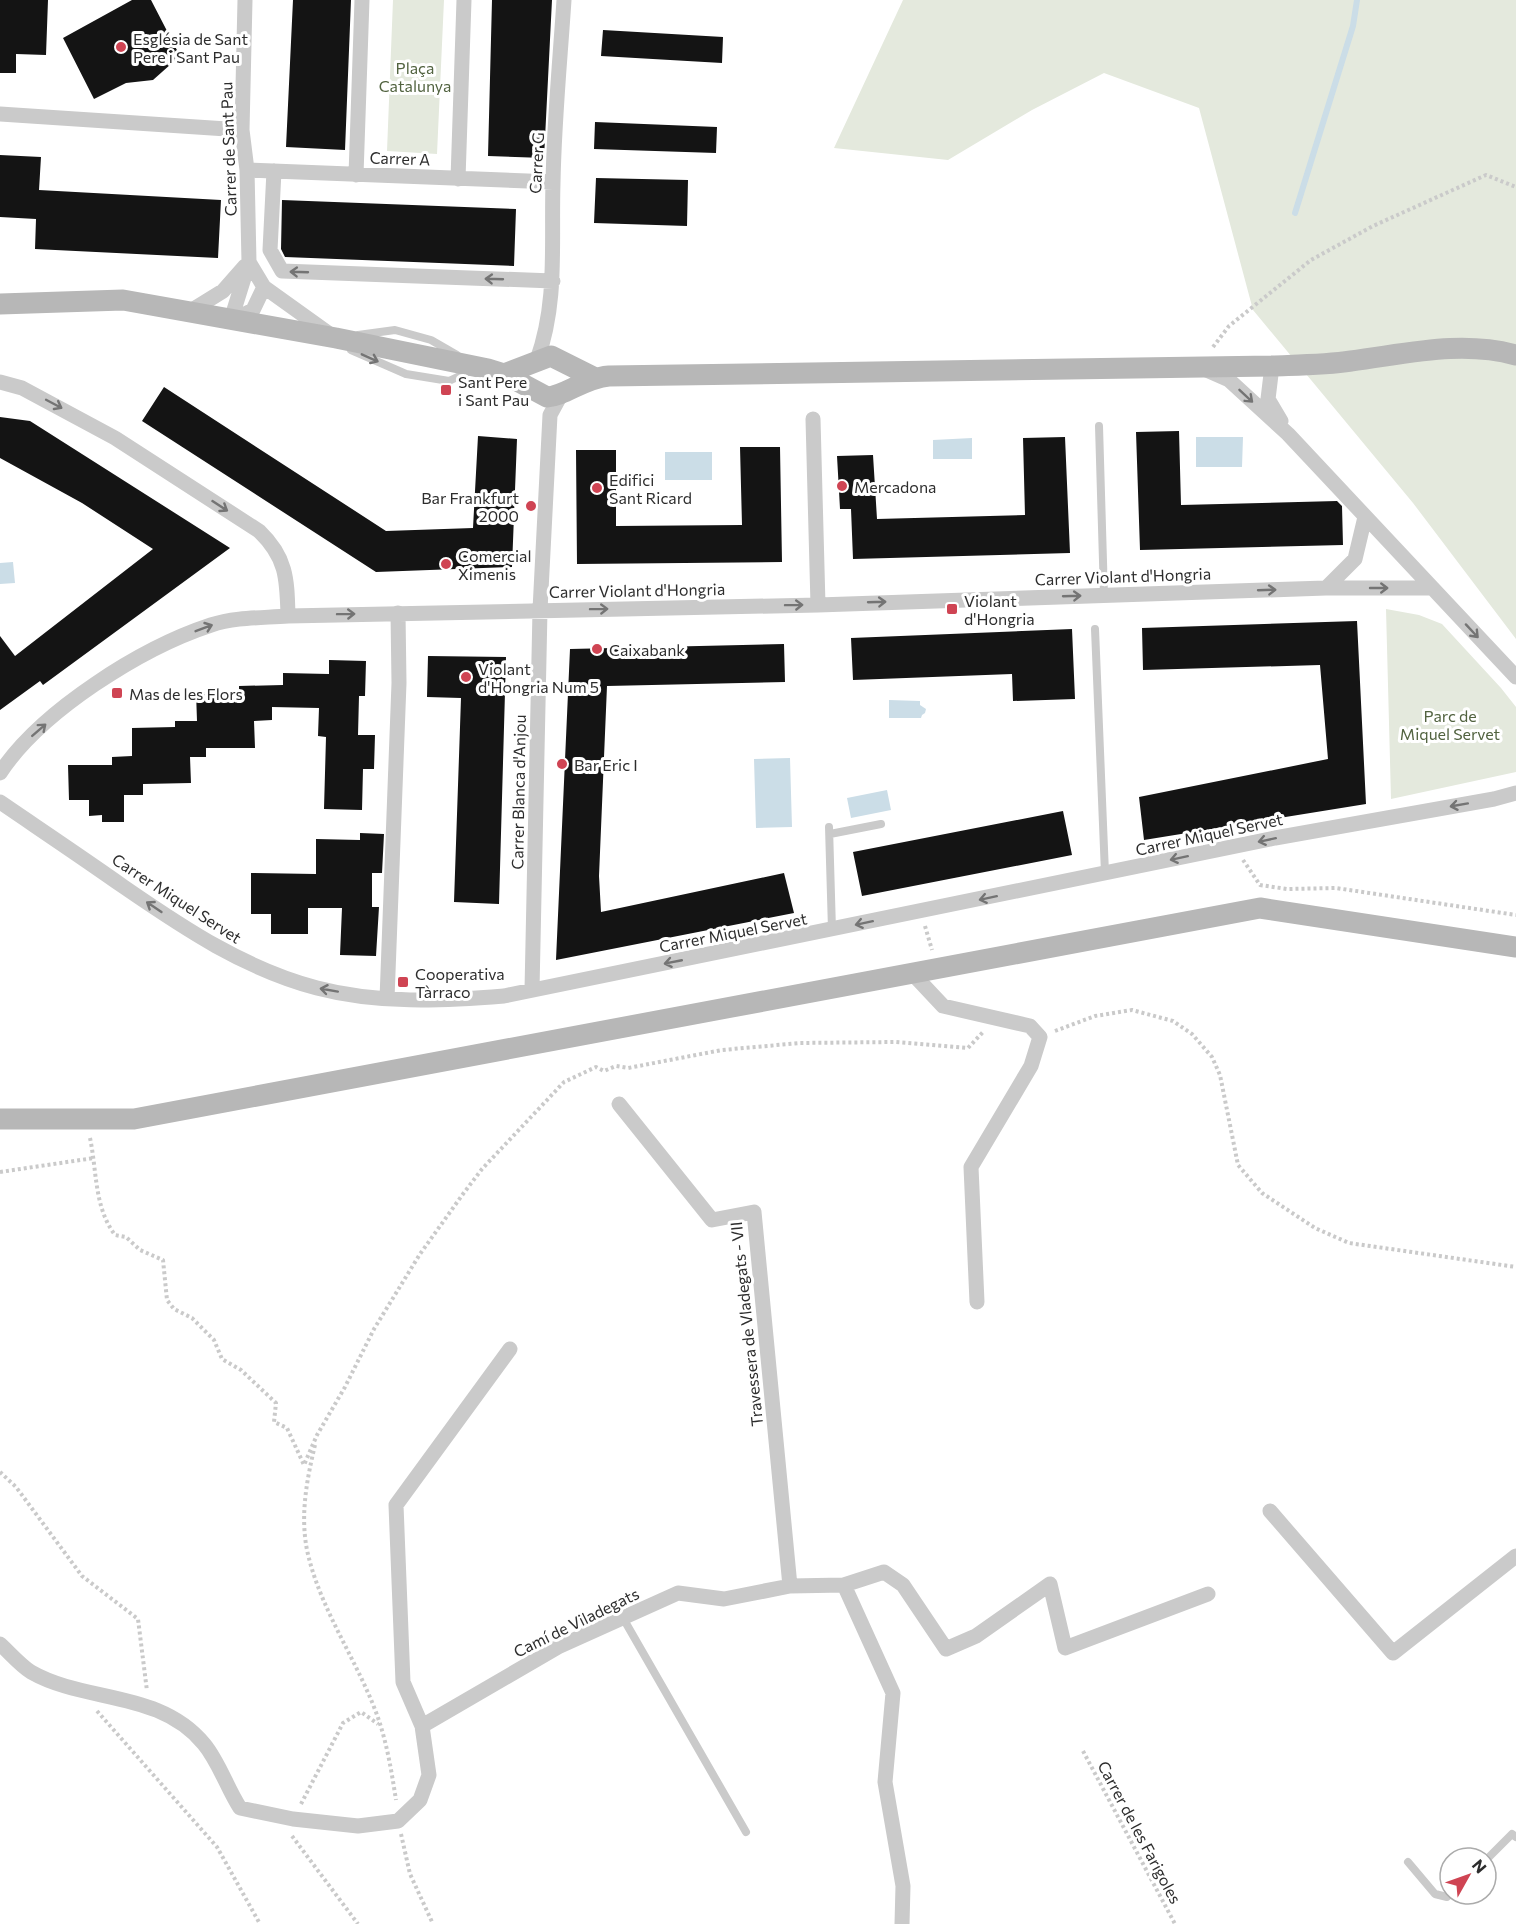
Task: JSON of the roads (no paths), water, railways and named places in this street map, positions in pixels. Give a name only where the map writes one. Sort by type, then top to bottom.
[{"type":"street","name":"Carrer de Sant Pau","points":[[234,320],[249,262],[247,170],[242,130],[245,0]]},
{"type":"street","points":[[356,175],[362,0]]},
{"type":"street","points":[[458,179],[464,0]]},
{"type":"street","name":"Carrer G","points":[[548,361],[548,328],[553,281],[553,183],[564,0]]},
{"type":"street","points":[[0,114],[242,130]]},
{"type":"street","name":"Carrer A","points":[[247,170],[553,183]]},
{"type":"street","points":[[274,171],[270,250],[282,271],[553,281]]},
{"type":"street","points":[[189,312],[223,291],[249,262],[264,287],[326,336]]},
{"type":"street","points":[[234,320],[253,310],[264,287]]},
{"type":"street","points":[[0,304],[123,300],[326,336],[479,367],[504,374],[537,393],[554,397],[593,377]]},
{"type":"street","points":[[504,374],[548,361],[593,377],[1272,366],[1348,362],[1448,347],[1486,348],[1516,355]]},
{"type":"street","points":[[548,361],[570,376],[564,391]]},
{"type":"street","points":[[537,393],[529,378],[548,361]]},
{"type":"street","points":[[1272,366],[1268,399],[1288,434]]},
{"type":"street","points":[[1198,367],[1229,380],[1288,434],[1516,677]]},
{"type":"street","points":[[0,382],[22,388],[115,438],[259,531],[272,543],[287,577],[288,616]]},
{"type":"street","name":"Carrer Blanca d'Anjou","points":[[532,990],[540,610],[550,415],[564,391]]},
{"type":"street","name":"Carrer Blanca d'Anjou","points":[[537,393],[550,415]]},
{"type":"street","points":[[813,419],[818,605]]},
{"type":"street","points":[[1326,588],[1355,559],[1365,517]]},
{"type":"street","name":"Carrer Violant d'Hongria","points":[[0,773],[14,752],[62,709],[120,669],[162,646],[212,625],[232,620],[288,616],[818,605],[1326,588],[1432,588]]},
{"type":"street","points":[[387,999],[399,683],[398,613]]},
{"type":"street","name":"Carrer Miquel Servet","points":[[0,802],[192,933],[238,959],[318,988],[387,999],[446,1001],[504,996],[1236,846],[1494,799],[1516,793]]},
{"type":"street","points":[[0,1119],[134,1119],[1260,908],[1516,947]]},
{"type":"street","points":[[912,973],[943,1006],[1030,1026],[1040,1036],[1031,1066],[971,1167],[977,1302]]},
{"type":"street","name":"Travessera de Vladegats - VII","points":[[619,1104],[712,1220],[754,1212],[790,1586]]},
{"type":"street","points":[[0,1644],[31,1671],[77,1688],[148,1707],[186,1726],[205,1744],[240,1808],[293,1819],[358,1826],[398,1821],[420,1800],[429,1775],[422,1726],[403,1682],[396,1505],[510,1349]]},
{"type":"street","points":[[1270,1511],[1394,1653],[1516,1556]]},
{"type":"street","name":"Camí de Viladegats","points":[[422,1726],[558,1647],[678,1593],[724,1599],[790,1586],[844,1585],[884,1572],[903,1585],[946,1649],[976,1636],[1050,1584],[1065,1648],[1208,1594]]},
{"type":"street","points":[[844,1585],[893,1693],[885,1782],[903,1886],[902,1924]]},
{"type":"lane","points":[[1099,426],[1104,595]]},
{"type":"lane","points":[[1095,629],[1105,873]]},
{"type":"lane","points":[[832,930],[829,830],[881,824]]},
{"type":"lane","points":[[623,1618],[746,1832]]},
{"type":"lane","points":[[1498,1848],[1512,1834],[1516,1837]]},
{"type":"lane","points":[[1408,1862],[1438,1895]]},
{"type":"water","points":[[1196,437],[1243,437],[1242,467],[1196,467]]},
{"type":"water","points":[[972,438],[972,459],[933,459],[933,440]]},
{"type":"water","points":[[665,452],[712,452],[712,480],[665,480]]},
{"type":"water","points":[[13,562],[15,583],[0,584],[0,563]]},
{"type":"water","points":[[889,700],[920,701],[920,705],[926,709],[925,713],[921,718],[889,718]]},
{"type":"water","points":[[790,758],[792,827],[756,828],[754,759]]},
{"type":"water","points":[[887,790],[891,810],[851,818],[847,798]]},
{"type":"waterway","points":[[1295,213],[1353,26],[1357,0]]},
{"type":"place","name":"Església de Sant Pere i Sant Pau","points":[[121,47]]},
{"type":"place","name":"Sant Pere i Sant Pau","points":[[446,390]]},
{"type":"place","name":"Mercadona","points":[[842,486]]},
{"type":"place","name":"Edifici Sant Ricard","points":[[597,488]]},
{"type":"place","name":"Bar Frankfurt 2000","points":[[531,506]]},
{"type":"place","name":"Comercial Ximenis","points":[[446,564]]},
{"type":"place","name":"Violant d'Hongria","points":[[952,609]]},
{"type":"place","name":"Caixabank","points":[[597,649]]},
{"type":"place","name":"Violant d'Hongria Num 5","points":[[466,677]]},
{"type":"place","name":"Mas de les Flors","points":[[117,693]]},
{"type":"place","name":"Bar Eric I","points":[[562,764]]},
{"type":"place","name":"Cooperativa Tàrraco","points":[[403,982]]},
{"type":"park label","name":"Plaça Catalunya","points":[[415,76]]},
{"type":"park label","name":"Parc de Miquel Servet","points":[[1450,724]]}]
